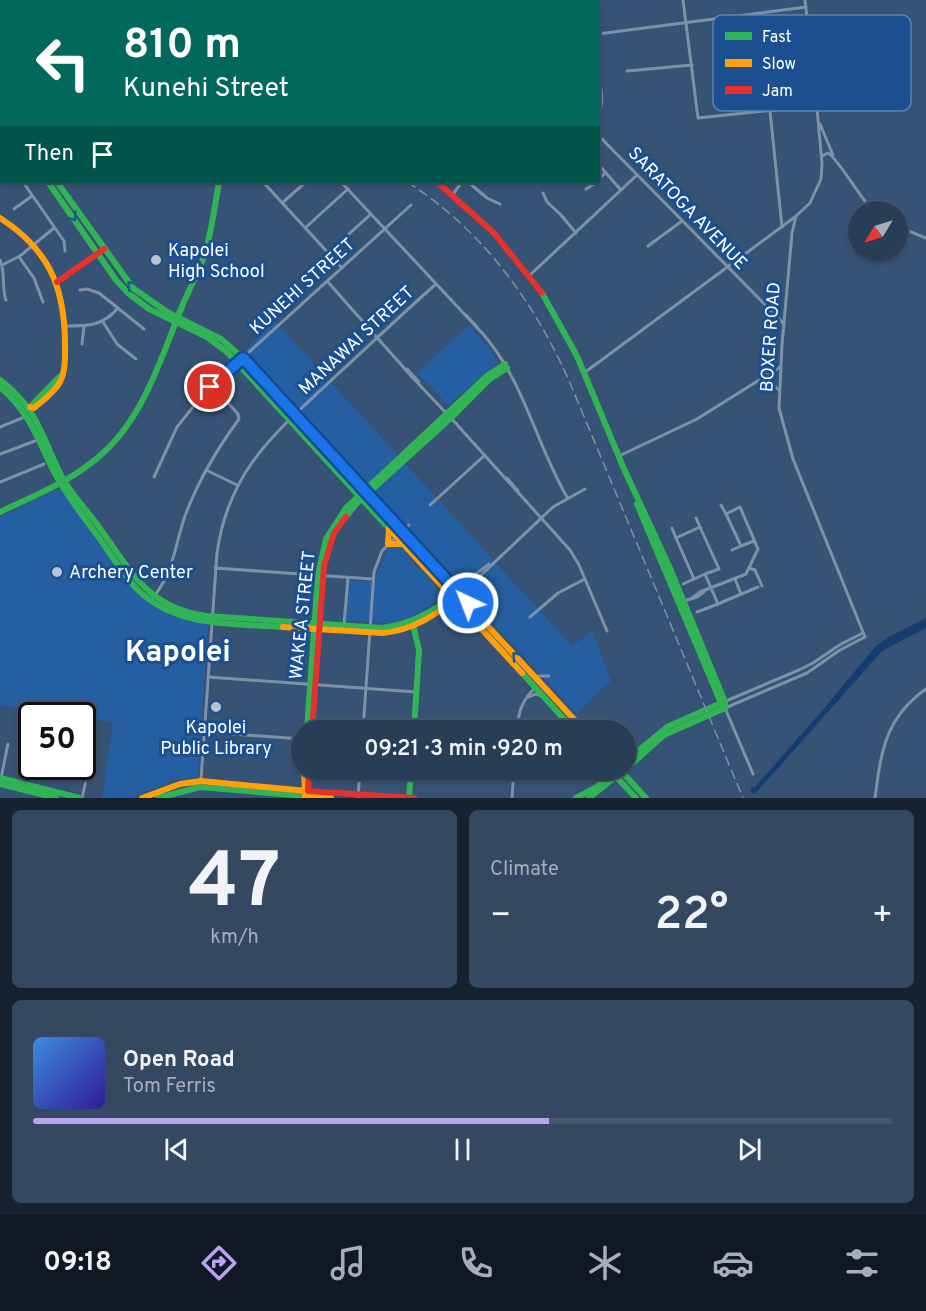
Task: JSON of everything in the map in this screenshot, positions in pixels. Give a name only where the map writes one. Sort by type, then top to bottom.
[{"type":"main road","points":[[49,183],[101,251]]},
{"type":"main road","points":[[58,183],[128,293],[143,306],[178,319],[240,360],[363,495],[369,506],[388,528],[399,534],[403,544],[444,589],[456,596]]},
{"type":"main road","points":[[178,319],[205,253],[221,183]]},
{"type":"main road","points":[[0,512],[74,474],[106,451],[130,422],[206,260],[221,183]]},
{"type":"main road","points":[[438,183],[494,232],[530,275],[562,326],[724,704]]},
{"type":"main road","points":[[0,218],[17,229],[33,244],[57,282],[64,306],[65,360],[61,375],[50,389],[27,409]]},
{"type":"main road","points":[[57,282],[101,251]]},
{"type":"main road","points":[[165,314],[177,311],[185,300]]},
{"type":"main road","points":[[165,314],[171,334]]},
{"type":"main road","name":"WAKEA STREET","points":[[312,720],[320,576],[326,539],[338,517],[449,416],[487,376],[506,366]]},
{"type":"main road","points":[[0,380],[16,393],[27,409],[62,481],[132,583],[177,616],[369,630],[413,625],[443,607],[456,596]]},
{"type":"main road","points":[[0,387],[27,409]]},
{"type":"main road","points":[[57,471],[74,474]]},
{"type":"main road","points":[[48,488],[57,471]]},
{"type":"main road","points":[[354,485],[373,486],[375,502]]},
{"type":"main road","points":[[354,485],[352,505],[369,506]]},
{"type":"main road","points":[[633,490],[648,518],[724,704]]},
{"type":"main road","points":[[363,495],[375,502],[399,534],[449,583],[465,606],[538,686],[574,720]]},
{"type":"main road","points":[[388,528],[390,536],[388,544],[403,544]]},
{"type":"main road","points":[[449,583],[458,586],[469,584],[465,606]]},
{"type":"main road","points":[[443,607],[444,589]]},
{"type":"main road","points":[[443,607],[465,606]]},
{"type":"main road","points":[[305,626],[317,614],[329,627]]},
{"type":"main road","points":[[413,625],[419,650],[415,720]]},
{"type":"main road","points":[[305,626],[316,638],[329,627],[344,626],[369,630]]},
{"type":"main road","name":"WAKEA STREET","points":[[308,720],[313,684]]},
{"type":"main road","points":[[538,686],[542,696],[565,720]]},
{"type":"main road","points":[[636,753],[672,724],[724,704]]},
{"type":"main road","points":[[636,755],[656,737]]},
{"type":"main road","points":[[0,779],[81,798]]},
{"type":"main road","points":[[409,798],[410,780]]},
{"type":"main road","points":[[576,798],[606,780]]},
{"type":"main road","points":[[589,798],[608,780]]},
{"type":"main road","points":[[624,780],[636,798]]},
{"type":"main road","points":[[627,780],[646,798]]},
{"type":"main road","points":[[0,784],[56,798]]},
{"type":"main road","points":[[145,797],[180,784],[201,784],[251,792],[414,798]]},
{"type":"main road","points":[[158,798],[201,784]]},
{"type":"main road","points":[[305,794],[331,798]]},
{"type":"street","points":[[683,0],[698,118],[770,111],[782,227]]},
{"type":"street","points":[[805,0],[807,15]]},
{"type":"street","points":[[746,15],[806,7]]},
{"type":"street","points":[[600,34],[713,19]]},
{"type":"street","points":[[627,71],[692,65]]},
{"type":"street","points":[[600,92],[600,112]]},
{"type":"street","points":[[817,111],[822,131],[833,155],[865,201]]},
{"type":"street","name":"BOXER ROAD","points":[[817,111],[822,170],[818,187],[810,202],[796,216],[791,241],[780,367],[781,417],[793,459],[864,635]]},
{"type":"street","name":"SARATOGA AVENUE","points":[[600,137],[784,324]]},
{"type":"street","points":[[821,156],[828,153],[833,155]]},
{"type":"street","points":[[600,167],[621,190]]},
{"type":"street","points":[[600,179],[605,173]]},
{"type":"street","points":[[530,275],[637,175]]},
{"type":"street","points":[[24,183],[64,241],[65,251]]},
{"type":"street","points":[[264,183],[342,268]]},
{"type":"street","points":[[282,202],[305,183]]},
{"type":"street","points":[[342,183],[465,314],[506,366],[522,397],[555,476],[567,497]]},
{"type":"street","points":[[453,194],[461,183]]},
{"type":"street","points":[[469,183],[490,200],[500,204]]},
{"type":"street","points":[[586,189],[595,183]]},
{"type":"street","points":[[305,228],[348,189]]},
{"type":"street","points":[[543,193],[547,202],[576,232]]},
{"type":"street","points":[[14,209],[33,196]]},
{"type":"street","name":"KUNEHI STREET","points":[[154,477],[177,427],[193,406],[240,360],[411,205]]},
{"type":"street","points":[[328,252],[371,214]]},
{"type":"street","points":[[584,373],[796,216]]},
{"type":"street","points":[[648,246],[682,221]]},
{"type":"street","points":[[2,265],[19,257],[54,227]]},
{"type":"street","points":[[908,231],[926,238]]},
{"type":"street","points":[[19,257],[34,278],[43,302]]},
{"type":"street","points":[[0,260],[6,300]]},
{"type":"street","points":[[327,281],[419,384],[510,480],[570,550],[607,631]]},
{"type":"street","name":"MANAWAI STREET","points":[[201,784],[215,568],[222,525],[237,485],[258,452],[292,417],[436,284]]},
{"type":"street","points":[[80,290],[87,289],[96,292],[144,329]]},
{"type":"street","points":[[66,326],[84,326],[103,322],[118,308]]},
{"type":"street","points":[[103,322],[117,344],[136,359]]},
{"type":"street","points":[[82,344],[84,326]]},
{"type":"street","points":[[619,456],[697,418],[780,367]]},
{"type":"street","points":[[759,381],[770,382],[779,390]]},
{"type":"street","points":[[152,599],[170,571],[185,518],[206,470],[239,418],[238,414],[212,386]]},
{"type":"street","points":[[0,427],[22,418]]},
{"type":"street","points":[[0,453],[35,441]]},
{"type":"street","points":[[430,505],[485,455]]},
{"type":"street","points":[[0,482],[44,464]]},
{"type":"street","points":[[206,470],[237,485]]},
{"type":"street","points":[[456,596],[542,517],[567,497],[585,489]]},
{"type":"street","points":[[721,505],[741,546]]},
{"type":"street","points":[[683,601],[746,574],[749,568],[758,549],[740,507],[726,514]]},
{"type":"street","points":[[683,584],[719,569],[696,518]]},
{"type":"street","points":[[363,720],[373,579],[378,559],[388,544],[409,525]]},
{"type":"street","points":[[676,538],[700,526]]},
{"type":"street","points":[[672,528],[694,579]]},
{"type":"street","points":[[732,550],[754,541]]},
{"type":"street","points":[[215,568],[373,579]]},
{"type":"street","points":[[697,612],[760,587],[755,570],[749,568]]},
{"type":"street","points":[[705,574],[718,604]]},
{"type":"street","points":[[344,626],[348,578]]},
{"type":"street","points":[[530,617],[558,593],[585,579]]},
{"type":"street","points":[[735,579],[741,594]]},
{"type":"street","points":[[724,704],[807,673],[864,635]]},
{"type":"street","points":[[724,704],[798,671],[841,644],[864,635]]},
{"type":"street","points":[[518,720],[519,712],[530,689],[531,678],[549,676],[526,698]]},
{"type":"street","points":[[208,677],[416,692]]},
{"type":"street","points":[[875,798],[880,759],[887,735],[902,710],[926,689]]},
{"type":"street","points":[[526,698],[533,694],[542,696]]},
{"type":"street","points":[[724,704],[753,774]]},
{"type":"street","points":[[204,732],[291,738]]},
{"type":"street","points":[[0,779],[9,744]]},
{"type":"street","points":[[81,798],[86,780]]},
{"type":"street","points":[[358,796],[359,780]]},
{"type":"street","points":[[512,798],[513,780]]},
{"type":"shaded area","points":[[275,321],[572,646],[592,631],[611,681],[576,713],[243,353]]},
{"type":"shaded area","points":[[469,325],[498,363],[448,405],[417,373]]},
{"type":"shaded area","points":[[56,490],[63,490],[132,584],[166,612],[208,624],[198,777],[175,780],[130,798],[102,798],[113,722],[96,719],[96,702],[18,702],[18,707],[0,705],[0,517]]},
{"type":"shaded area","points":[[398,544],[440,591],[437,601],[412,617],[391,623],[346,621],[347,580],[376,582],[388,548]]},
{"type":"shaded area","points":[[926,618],[926,628],[882,651],[755,794],[751,792],[750,789],[755,787],[876,646]]},
{"type":"railway","points":[[408,183],[459,222],[482,245],[523,297],[556,353],[743,798]]},
{"type":"traffic: fast","points":[[49,183],[116,280],[128,293],[149,309],[207,337],[227,352],[393,533]]},
{"type":"traffic: fast","points":[[58,183],[133,288],[167,312],[221,339],[236,352],[445,580]]},
{"type":"traffic: fast","points":[[0,512],[54,486],[92,463],[130,422],[150,386],[204,257],[219,183]]},
{"type":"traffic: fast","points":[[542,293],[577,356],[624,469],[669,566],[725,702],[725,708]]},
{"type":"traffic: fast","points":[[308,720],[318,575],[326,539],[346,508],[487,376],[505,364]]},
{"type":"traffic: fast","points":[[346,517],[356,504],[451,418],[490,379],[507,368]]},
{"type":"traffic: fast","points":[[28,409],[59,377]]},
{"type":"traffic: fast","points":[[0,380],[23,401],[31,412],[54,461],[73,494],[141,583],[168,604],[186,612],[207,616],[382,628],[419,617],[452,596]]},
{"type":"traffic: fast","points":[[0,387],[25,415],[64,489],[128,578],[152,602],[169,611],[206,621],[283,627]]},
{"type":"traffic: fast","points":[[637,504],[725,708]]},
{"type":"traffic: fast","points":[[452,584],[458,586],[469,581]]},
{"type":"traffic: fast","points":[[467,601],[466,594],[469,587]]},
{"type":"traffic: fast","points":[[413,625],[419,650],[415,720]]},
{"type":"traffic: fast","points":[[522,673],[565,720]]},
{"type":"traffic: fast","points":[[636,753],[667,727],[721,703]]},
{"type":"traffic: fast","points":[[636,760],[664,735],[725,708]]},
{"type":"traffic: fast","points":[[0,778],[80,798]]},
{"type":"traffic: fast","points":[[409,798],[410,780]]},
{"type":"traffic: fast","points":[[576,798],[605,780]]},
{"type":"traffic: fast","points":[[589,798],[612,780]]},
{"type":"traffic: fast","points":[[619,780],[636,798]]},
{"type":"traffic: fast","points":[[629,780],[646,798]]},
{"type":"traffic: fast","points":[[0,784],[56,798]]},
{"type":"traffic: fast","points":[[158,798],[200,787],[305,796]]},
{"type":"traffic: slow","points":[[0,218],[30,242],[50,270],[57,286],[64,321],[65,362],[62,377],[58,386],[48,396],[34,408],[30,407]]},
{"type":"traffic: slow","points":[[389,529],[388,544],[403,544]]},
{"type":"traffic: slow","points":[[393,533],[522,673]]},
{"type":"traffic: slow","points":[[445,580],[575,720]]},
{"type":"traffic: slow","points":[[283,627],[383,633],[404,629],[423,621],[457,598]]},
{"type":"traffic: slow","points":[[304,780],[305,796],[331,798]]},
{"type":"traffic: slow","points":[[142,798],[180,784],[201,781],[308,791],[305,798]]},
{"type":"traffic: jam","points":[[438,183],[494,233],[542,293]]},
{"type":"traffic: jam","points":[[57,282],[104,249]]},
{"type":"traffic: jam","points":[[313,720],[324,566],[334,533],[346,517]]},
{"type":"traffic: jam","points":[[309,780],[308,791],[414,798]]},
{"type":"place","name":"Kapolei High School","points":[[156,260]]},
{"type":"place","name":"Archery Center","points":[[57,572]]},
{"type":"place","name":"Kapolei Public Library","points":[[216,707]]},
{"type":"district","name":"Kapolei","points":[[178,651]]},
{"type":"route","points":[[210,387],[243,358],[468,603]]}]
